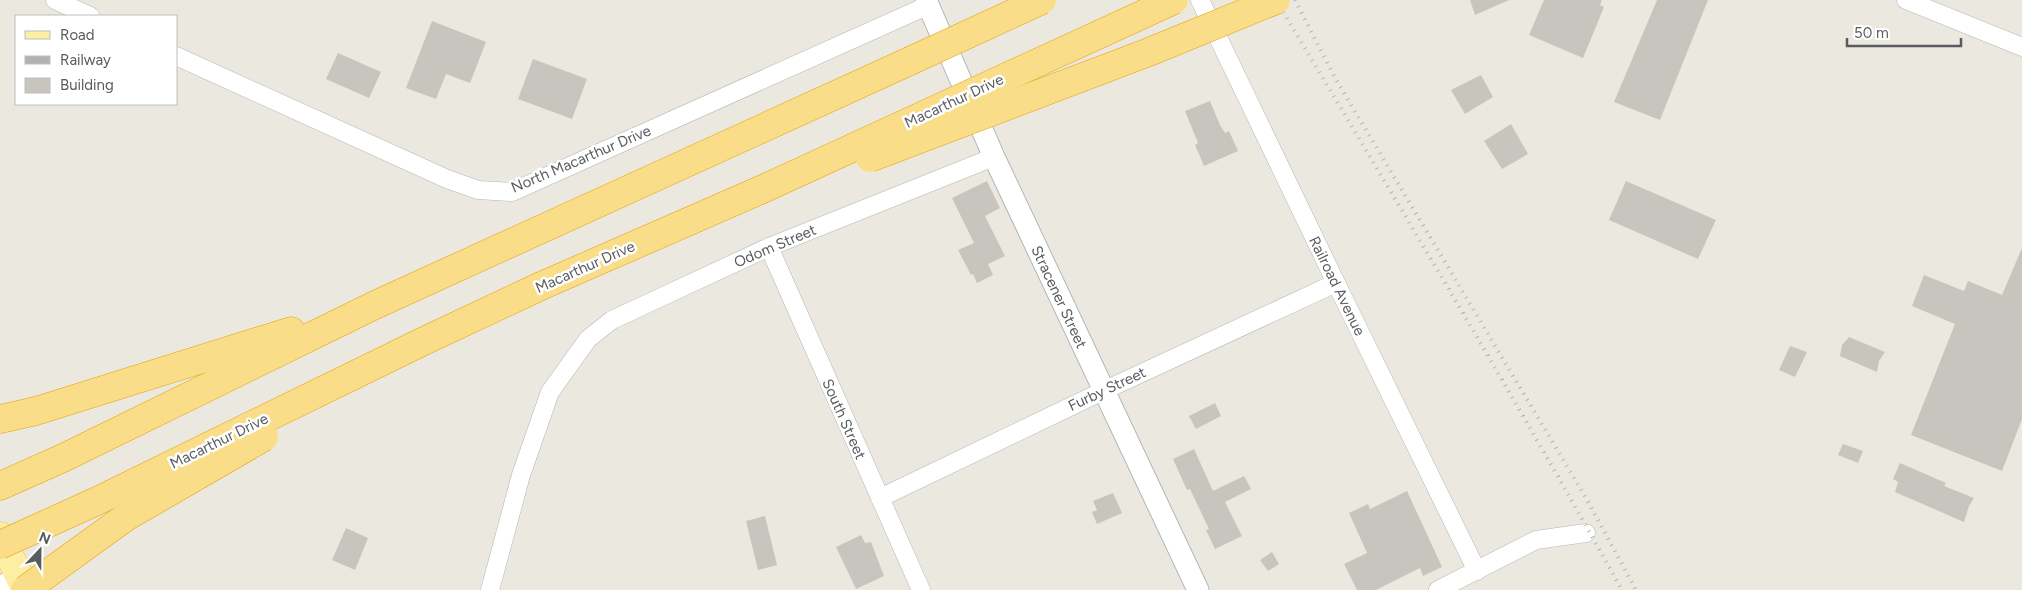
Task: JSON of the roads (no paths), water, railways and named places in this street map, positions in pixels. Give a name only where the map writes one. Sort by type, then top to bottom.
[{"type":"highway","points":[[910,61],[1010,0]]},
{"type":"highway","points":[[0,486],[63,458],[376,305],[1042,0]]},
{"type":"highway","name":"Macarthur Drive","points":[[0,545],[97,501],[426,340],[550,282],[766,188],[1174,0]]},
{"type":"highway","points":[[766,188],[880,154],[1149,52],[1276,0]]},
{"type":"highway","points":[[0,419],[36,411],[376,305]]},
{"type":"highway","points":[[18,586],[126,517],[211,469],[426,340]]},
{"type":"main road","points":[[0,536],[18,586]]},
{"type":"street","points":[[54,0],[88,15]]},
{"type":"street","name":"Railroad Avenue","points":[[1200,0],[1477,571]]},
{"type":"street","points":[[1906,0],[2022,46]]},
{"type":"street","name":"North Macarthur Drive","points":[[178,57],[447,179],[478,190],[512,192],[928,2]]},
{"type":"street","name":"Stracener Street","points":[[928,2],[994,157],[1198,590]]},
{"type":"street","name":"Odom Street","points":[[490,590],[520,475],[550,392],[571,360],[588,340],[612,320],[768,247],[994,157]]},
{"type":"street","name":"South Street","points":[[768,247],[921,590]]},
{"type":"street","name":"Furby Street","points":[[880,498],[1103,391],[1336,283]]},
{"type":"street","points":[[1438,590],[1536,540],[1586,533]]},
{"type":"railway","points":[[1276,0],[1495,367],[1622,590]]},
{"type":"railway","points":[[1295,0],[1335,78],[1586,498],[1636,590]]}]
